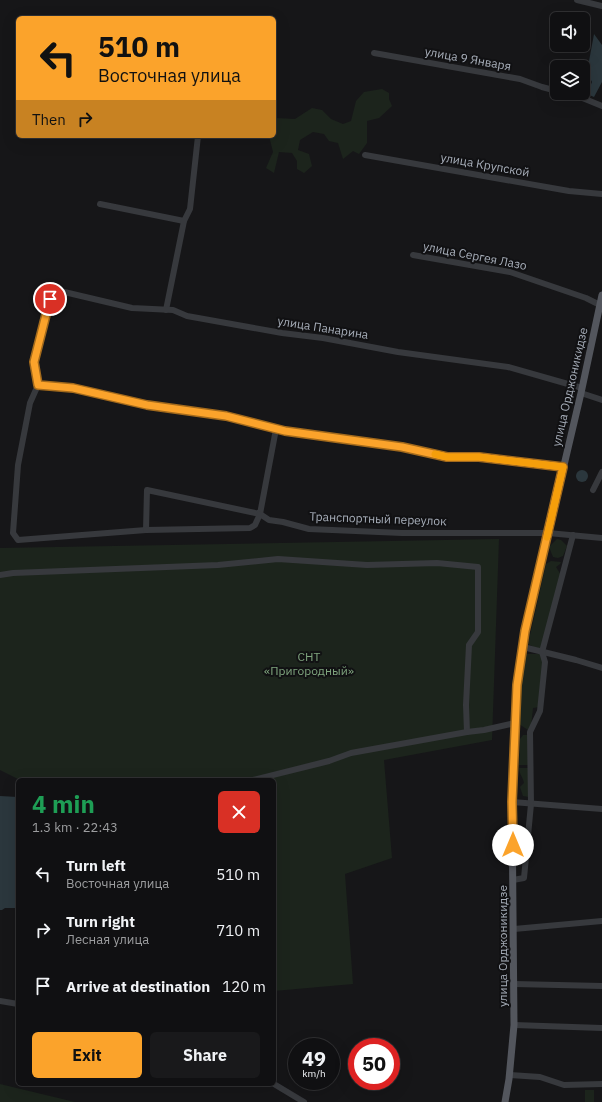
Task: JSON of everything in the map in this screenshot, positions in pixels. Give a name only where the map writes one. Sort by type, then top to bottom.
[{"type":"main road","name":"улица Орджоникидзе","points":[[505,1102],[510,1075],[514,1026],[512,802],[517,685],[525,631],[582,390],[602,295]]},
{"type":"street","points":[[577,0],[602,6]]},
{"type":"street","name":"улица 9 Января","points":[[374,53],[520,79],[550,89]]},
{"type":"street","points":[[587,100],[602,106]]},
{"type":"street","points":[[166,310],[184,221],[190,209],[198,138]]},
{"type":"street","name":"улица Крупской","points":[[365,155],[569,191],[602,194]]},
{"type":"street","points":[[100,204],[184,221]]},
{"type":"street","name":"улица Сергея Лазо","points":[[413,255],[510,272],[580,295],[600,305]]},
{"type":"street","name":"улица Панарина","points":[[38,385],[34,362],[50,299],[60,291],[132,308],[174,310],[188,316],[282,333],[323,338],[398,352],[508,367],[582,390],[602,400]]},
{"type":"street","points":[[276,429],[260,514],[255,525],[250,528],[146,530],[18,540],[13,533],[18,465],[30,403],[38,385],[73,388],[147,405],[226,416],[276,429],[402,447],[447,457],[479,457],[563,467]]},
{"type":"street","points":[[593,490],[602,472]]},
{"type":"street","name":"Транспортный переулок","points":[[146,530],[147,490],[260,514],[269,520],[309,529],[402,533],[548,533],[602,538]]},
{"type":"street","points":[[513,880],[524,878],[530,804],[530,732],[540,711],[545,662],[542,652],[573,535]]},
{"type":"street","points":[[0,575],[13,573],[218,565],[278,559],[367,565],[437,563],[478,567],[478,632],[469,645],[466,706],[467,732]]},
{"type":"street","points":[[523,647],[602,668]]},
{"type":"street","points":[[261,778],[329,761],[351,753],[484,730],[515,723]]},
{"type":"street","points":[[512,802],[602,809]]},
{"type":"street","points":[[514,929],[602,921]]},
{"type":"street","points":[[514,984],[602,986]]},
{"type":"street","points":[[0,1001],[16,1004]]},
{"type":"street","points":[[514,1026],[602,1028]]},
{"type":"street","points":[[510,1075],[540,1077],[564,1085],[602,1084]]},
{"type":"street","points":[[276,1085],[304,1102]]},
{"type":"green space","points":[[382,89],[389,93],[389,99],[392,106],[379,118],[367,121],[367,143],[359,154],[353,151],[343,159],[338,143],[329,141],[324,134],[313,132],[300,140],[298,150],[309,154],[312,166],[304,173],[297,169],[297,161],[292,153],[279,152],[274,173],[266,168],[273,152],[270,138],[276,138],[276,118],[295,119],[312,108],[322,110],[331,119],[343,124],[351,121],[356,101],[364,92]]},
{"type":"green space","name":"СНТ «Пригородный»","points":[[499,539],[492,740],[384,760],[392,858],[345,874],[353,984],[276,991],[276,778],[16,778],[0,770],[0,548]]},
{"type":"green space","points":[[557,539],[561,540],[567,546],[563,556],[558,558],[553,557],[549,547]]},
{"type":"green space","points":[[551,561],[561,562],[556,567],[561,575],[541,649],[528,644],[546,564]]},
{"type":"green space","points":[[525,654],[540,654],[543,662],[539,707],[533,708],[531,726],[528,730],[519,724],[520,691]]},
{"type":"green space","points":[[523,735],[528,735],[528,765],[519,765],[520,739]]},
{"type":"green space","points":[[519,768],[528,768],[529,797],[523,796],[520,787],[524,783]]},
{"type":"green space","points":[[0,1084],[75,1102],[0,1102]]},
{"type":"green space","points":[[585,1090],[594,1090],[594,1102],[585,1102]]},
{"type":"shaded area","points":[[594,34],[602,45],[602,82],[594,97],[590,95],[590,87],[592,82],[590,78],[589,60]]},
{"type":"shaded area","points":[[580,470],[584,470],[588,476],[584,482],[580,482],[576,478],[576,474]]},
{"type":"shaded area","points":[[0,796],[16,797],[16,908],[5,908],[0,910]]},
{"type":"slow traffic","points":[[435,454],[447,457],[479,457],[563,467],[547,537]]},
{"type":"route","points":[[50,299],[34,362],[38,385],[73,388],[147,405],[193,410],[226,416],[285,431],[402,447],[447,457],[479,457],[563,467],[525,631],[517,685],[512,802],[513,845]]}]
